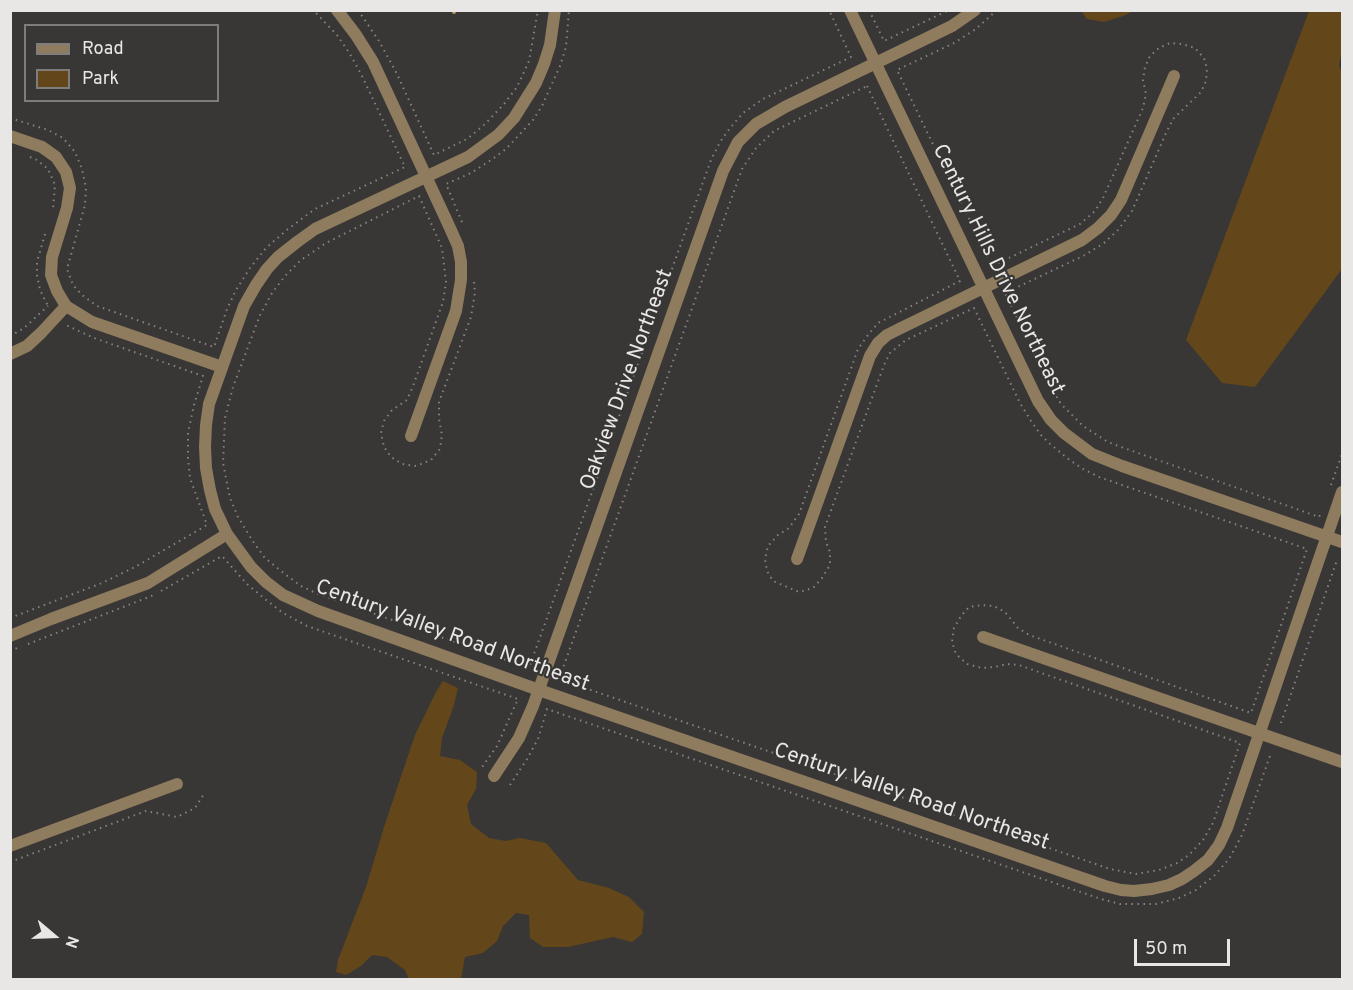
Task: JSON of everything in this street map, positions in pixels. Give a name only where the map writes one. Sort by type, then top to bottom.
[{"type":"street","points":[[337,10],[373,62],[458,246],[461,279],[456,311],[411,436]]},
{"type":"street","name":"Century Valley Road Northeast","points":[[555,10],[550,45],[536,83],[514,118],[498,135],[468,157],[315,229],[278,257],[256,285],[244,306],[209,404],[206,425],[206,468],[215,509],[227,534],[251,567],[283,595],[329,615],[538,690],[1105,886],[1134,891],[1168,885],[1194,871],[1208,860],[1219,845],[1227,828],[1342,492]]},
{"type":"street","name":"Century Hills Drive Northeast","points":[[850,10],[1038,400],[1057,426],[1092,454],[1342,542]]},
{"type":"street","name":"Oakview Drive Northeast","points":[[494,776],[525,726],[719,182],[738,142],[766,117],[952,26],[975,10]]},
{"type":"street","points":[[797,559],[870,356],[878,343],[887,335],[1082,240],[1098,228],[1121,200],[1174,76]]},
{"type":"street","points":[[10,136],[42,147],[56,157],[66,172],[70,188],[67,208],[52,257],[51,275],[66,306],[92,322],[222,367]]},
{"type":"street","points":[[10,354],[27,346],[66,306]]},
{"type":"street","points":[[10,636],[147,583],[227,534]]},
{"type":"street","points":[[983,637],[1342,762]]},
{"type":"street","points":[[10,846],[177,784]]},
{"type":"path","points":[[313,10],[337,35],[350,54],[405,167]]},
{"type":"path","points":[[358,10],[379,41],[397,74],[434,155],[467,139],[484,125],[517,87],[529,61],[538,10]]},
{"type":"path","points":[[829,10],[851,57]]},
{"type":"path","points":[[869,10],[884,41],[949,10]]},
{"type":"path","points":[[997,10],[976,29],[954,43],[897,70],[992,266],[1080,224],[1095,211],[1143,108],[1146,94],[1143,80],[1149,56],[1158,48],[1170,43],[1182,44],[1195,48],[1204,58],[1207,69],[1206,81],[1201,92],[1173,119],[1132,211],[1118,230],[1104,243],[1085,255],[1005,293],[1055,394],[1083,426],[1108,442],[1319,516]]},
{"type":"path","points":[[960,281],[867,86],[774,131],[756,148],[742,169],[559,679],[1110,869],[1136,874],[1159,870],[1177,863],[1189,855],[1203,840],[1213,822],[1240,743]]},
{"type":"path","points":[[10,118],[48,130],[63,138],[75,152],[82,169],[86,188],[85,205],[67,268],[73,285],[97,306],[213,347]]},
{"type":"path","points":[[27,156],[37,160],[48,169],[55,184],[53,209]]},
{"type":"path","points":[[419,196],[326,243],[301,260],[272,293],[260,315],[248,346],[233,387],[225,418],[223,463],[225,482],[238,517],[254,543],[265,558],[301,586],[529,668]]},
{"type":"path","points":[[37,262],[48,227]]},
{"type":"path","points":[[10,336],[24,328],[48,306]]},
{"type":"path","points":[[55,318],[66,326],[94,338],[203,376]]},
{"type":"path","points":[[10,618],[102,583],[135,567],[207,525]]},
{"type":"path","points":[[1251,713],[1307,549]]},
{"type":"path","points":[[1281,723],[1337,560]]},
{"type":"path","points":[[480,770],[497,746],[518,699]]},
{"type":"path","points":[[510,785],[538,739],[547,709]]},
{"type":"path","points":[[10,862],[146,811],[177,817],[195,808],[204,794]]},
{"type":"green space","points":[[1081,11],[1134,11],[1104,22],[1087,19]]},
{"type":"green space","points":[[1309,11],[1342,11],[1342,50],[1339,66],[1342,72],[1342,269],[1255,387],[1222,383],[1186,340]]},
{"type":"green space","points":[[443,681],[458,688],[442,738],[440,756],[460,760],[477,772],[476,789],[467,805],[471,824],[489,838],[506,841],[520,838],[546,843],[578,880],[609,888],[629,897],[644,912],[642,934],[632,942],[613,937],[568,947],[543,947],[530,938],[529,915],[516,913],[503,926],[497,941],[483,953],[465,957],[461,979],[409,979],[405,970],[387,957],[372,955],[361,966],[346,975],[336,972],[338,960],[366,887],[415,735]]}]
